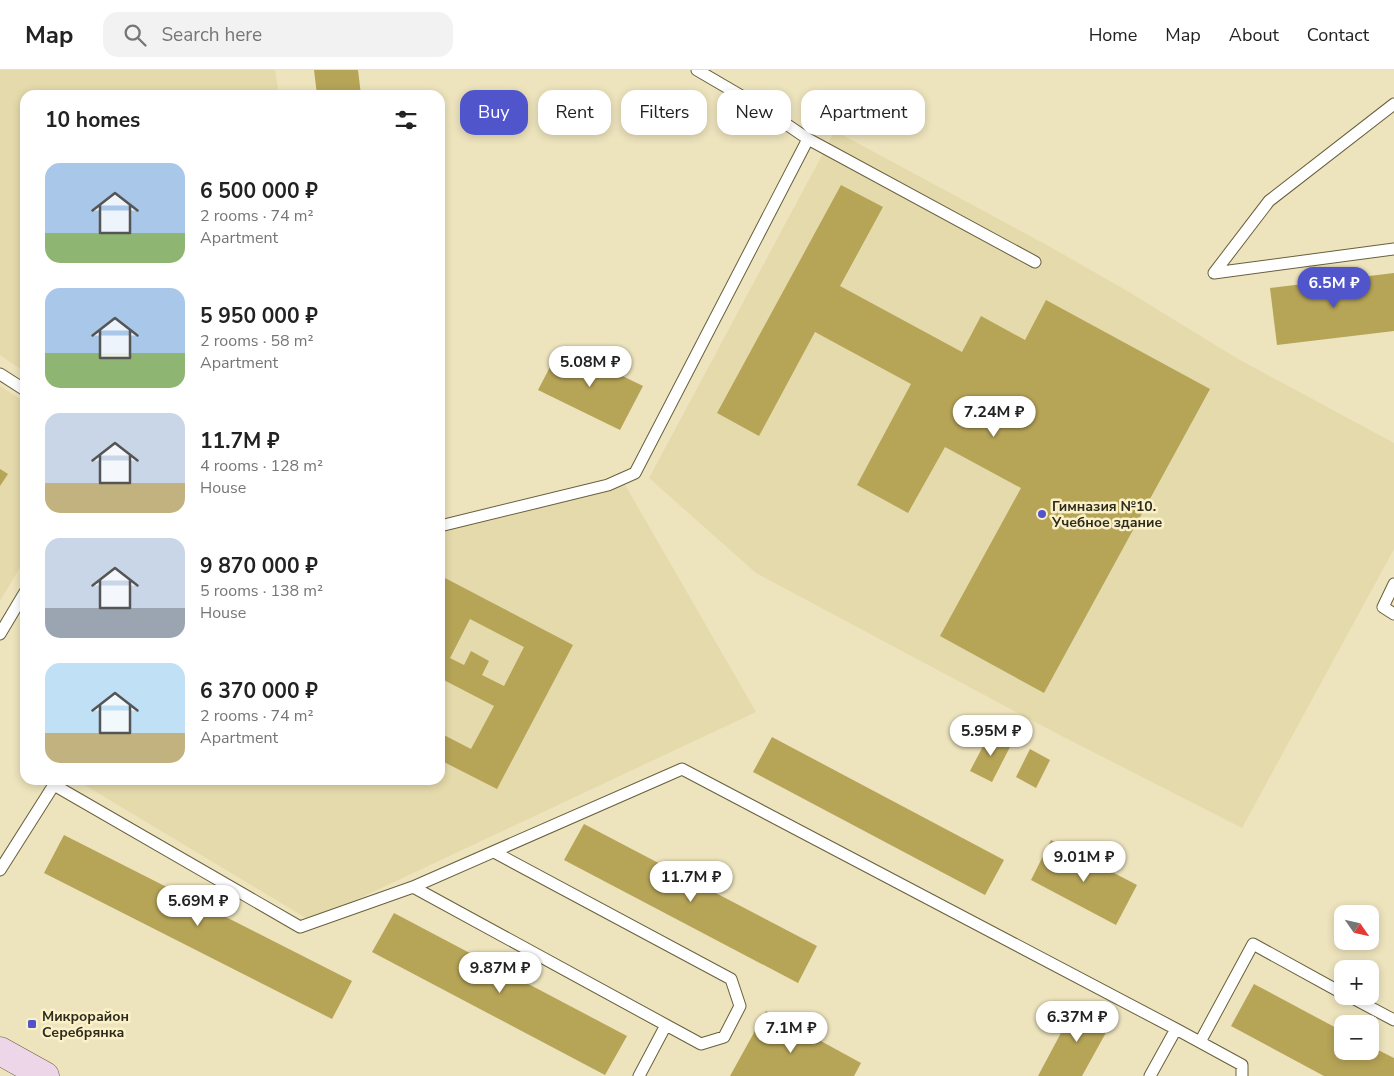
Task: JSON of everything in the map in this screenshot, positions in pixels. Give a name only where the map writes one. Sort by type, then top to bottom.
[{"type":"main road","points":[[0,1051],[46,1076]]},
{"type":"lane","points":[[697,70],[768,111],[808,140],[1035,262]]},
{"type":"lane","points":[[1394,104],[1269,202],[1214,273],[1394,249]]},
{"type":"lane","points":[[445,525],[608,485],[635,473],[808,140]]},
{"type":"lane","points":[[0,374],[20,387]]},
{"type":"lane","points":[[1394,584],[1383,607],[1394,614]]},
{"type":"lane","points":[[0,634],[20,600]]},
{"type":"lane","points":[[59,785],[300,927],[413,887],[682,769],[1242,1065],[1242,1076]]},
{"type":"lane","points":[[0,870],[55,785]]},
{"type":"lane","points":[[413,887],[701,1044],[724,1037],[740,1006],[731,979],[494,852]]},
{"type":"lane","points":[[1200,1042],[1253,944],[1334,989]]},
{"type":"lane","points":[[1366,1005],[1394,1020]]},
{"type":"lane","points":[[639,1076],[666,1025]]},
{"type":"lane","points":[[1150,1076],[1176,1029]]},
{"type":"shaded area","points":[[0,70],[275,70],[278,90],[20,90],[20,369],[0,355]]},
{"type":"shaded area","name":"Гимназия №10. Учебное здание","points":[[833,135],[842,135],[1045,244],[1129,292],[1238,359],[1394,443],[1394,549],[1242,828],[1050,730],[756,573],[649,478]]},
{"type":"shaded area","points":[[0,386],[20,399],[20,567],[0,601]]},
{"type":"shaded area","points":[[624,483],[756,712],[311,921],[85,785],[445,785],[445,527]]},
{"type":"building","points":[[314,70],[358,70],[360,90],[316,90]]},
{"type":"building","points":[[841,185],[883,207],[840,286],[962,352],[981,316],[1025,340],[1046,300],[1210,389],[1044,693],[940,636],[1021,488],[945,447],[908,513],[857,485],[911,384],[815,332],[759,436],[717,413]]},
{"type":"building","points":[[1394,273],[1394,331],[1277,345],[1270,288]]},
{"type":"building","points":[[561,346],[643,386],[620,430],[538,390]]},
{"type":"building","points":[[0,469],[8,474],[0,486]]},
{"type":"building","points":[[445,578],[573,645],[497,789],[445,763],[445,736],[471,749],[494,706],[445,681]],"holes":[[[470,619],[524,647],[504,686],[482,675],[489,661],[471,651],[464,665],[450,658]]]},
{"type":"building","points":[[991,731],[1012,743],[992,782],[970,771]]},
{"type":"building","points":[[772,737],[1004,860],[985,895],[753,772]]},
{"type":"building","points":[[1030,749],[1050,760],[1036,788],[1016,777]]},
{"type":"building","points":[[584,824],[817,946],[798,983],[564,860]]},
{"type":"building","points":[[64,835],[352,981],[332,1019],[44,873]]},
{"type":"building","points":[[1051,840],[1137,885],[1116,925],[1031,880]]},
{"type":"building","points":[[394,913],[627,1036],[605,1075],[372,952]]},
{"type":"building","points":[[1254,984],[1334,1027],[1334,1060],[1379,1060],[1379,1050],[1394,1058],[1394,1076],[1324,1076],[1231,1026]]},
{"type":"building","points":[[1078,1001],[1113,1020],[1082,1076],[1038,1076]]},
{"type":"building","points":[[766,1011],[861,1063],[854,1076],[730,1076]]},
{"type":"place","name":"Гимназия №10. Учебное здание","points":[[1042,514]]},
{"type":"place","name":"Микрорайон Серебрянка","points":[[32,1024]]}]
